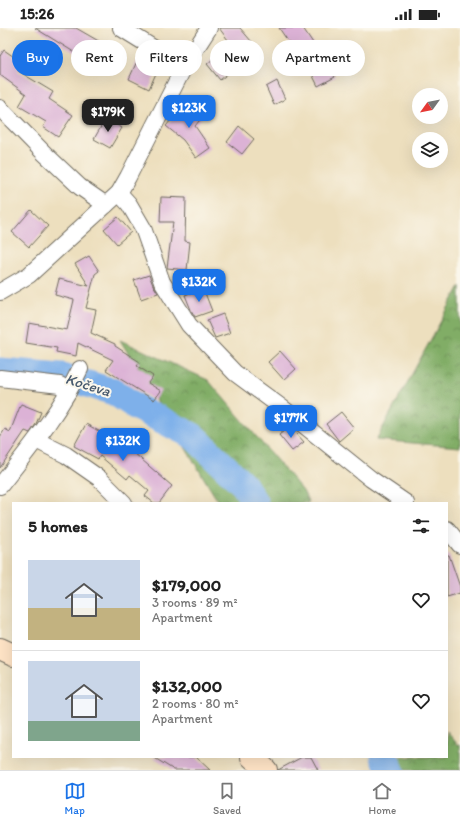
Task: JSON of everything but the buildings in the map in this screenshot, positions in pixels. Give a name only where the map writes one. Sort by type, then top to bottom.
[{"type":"main road","points":[[0,649],[12,655]]},
{"type":"main road","points":[[253,758],[266,770]]},
{"type":"street","points":[[121,28],[140,40]]},
{"type":"street","points":[[201,40],[209,28]]},
{"type":"street","points":[[0,292],[29,275],[118,193],[128,177],[179,76]]},
{"type":"street","points":[[0,108],[80,187],[106,205]]},
{"type":"street","points":[[118,193],[129,204],[143,228],[162,282],[189,325],[235,373],[285,410],[371,479],[405,502]]},
{"type":"street","points":[[0,486],[36,440],[70,390],[80,370]]},
{"type":"street","points":[[0,378],[60,385],[70,390]]},
{"type":"street","points":[[36,440],[66,455],[99,478],[123,502]]},
{"type":"street","points":[[448,530],[460,545]]},
{"type":"green space","points":[[460,286],[460,447],[376,440]]},
{"type":"green space","points":[[120,340],[208,380],[303,491],[308,502],[218,502]]},
{"type":"green space","points":[[448,732],[457,744],[460,745],[460,770],[388,770],[372,758],[448,758]]},
{"type":"waterway","name":"Kočeva","points":[[0,371],[62,376],[114,392],[138,408],[193,436],[244,485],[254,502]]},
{"type":"waterway","points":[[385,758],[391,770]]}]
